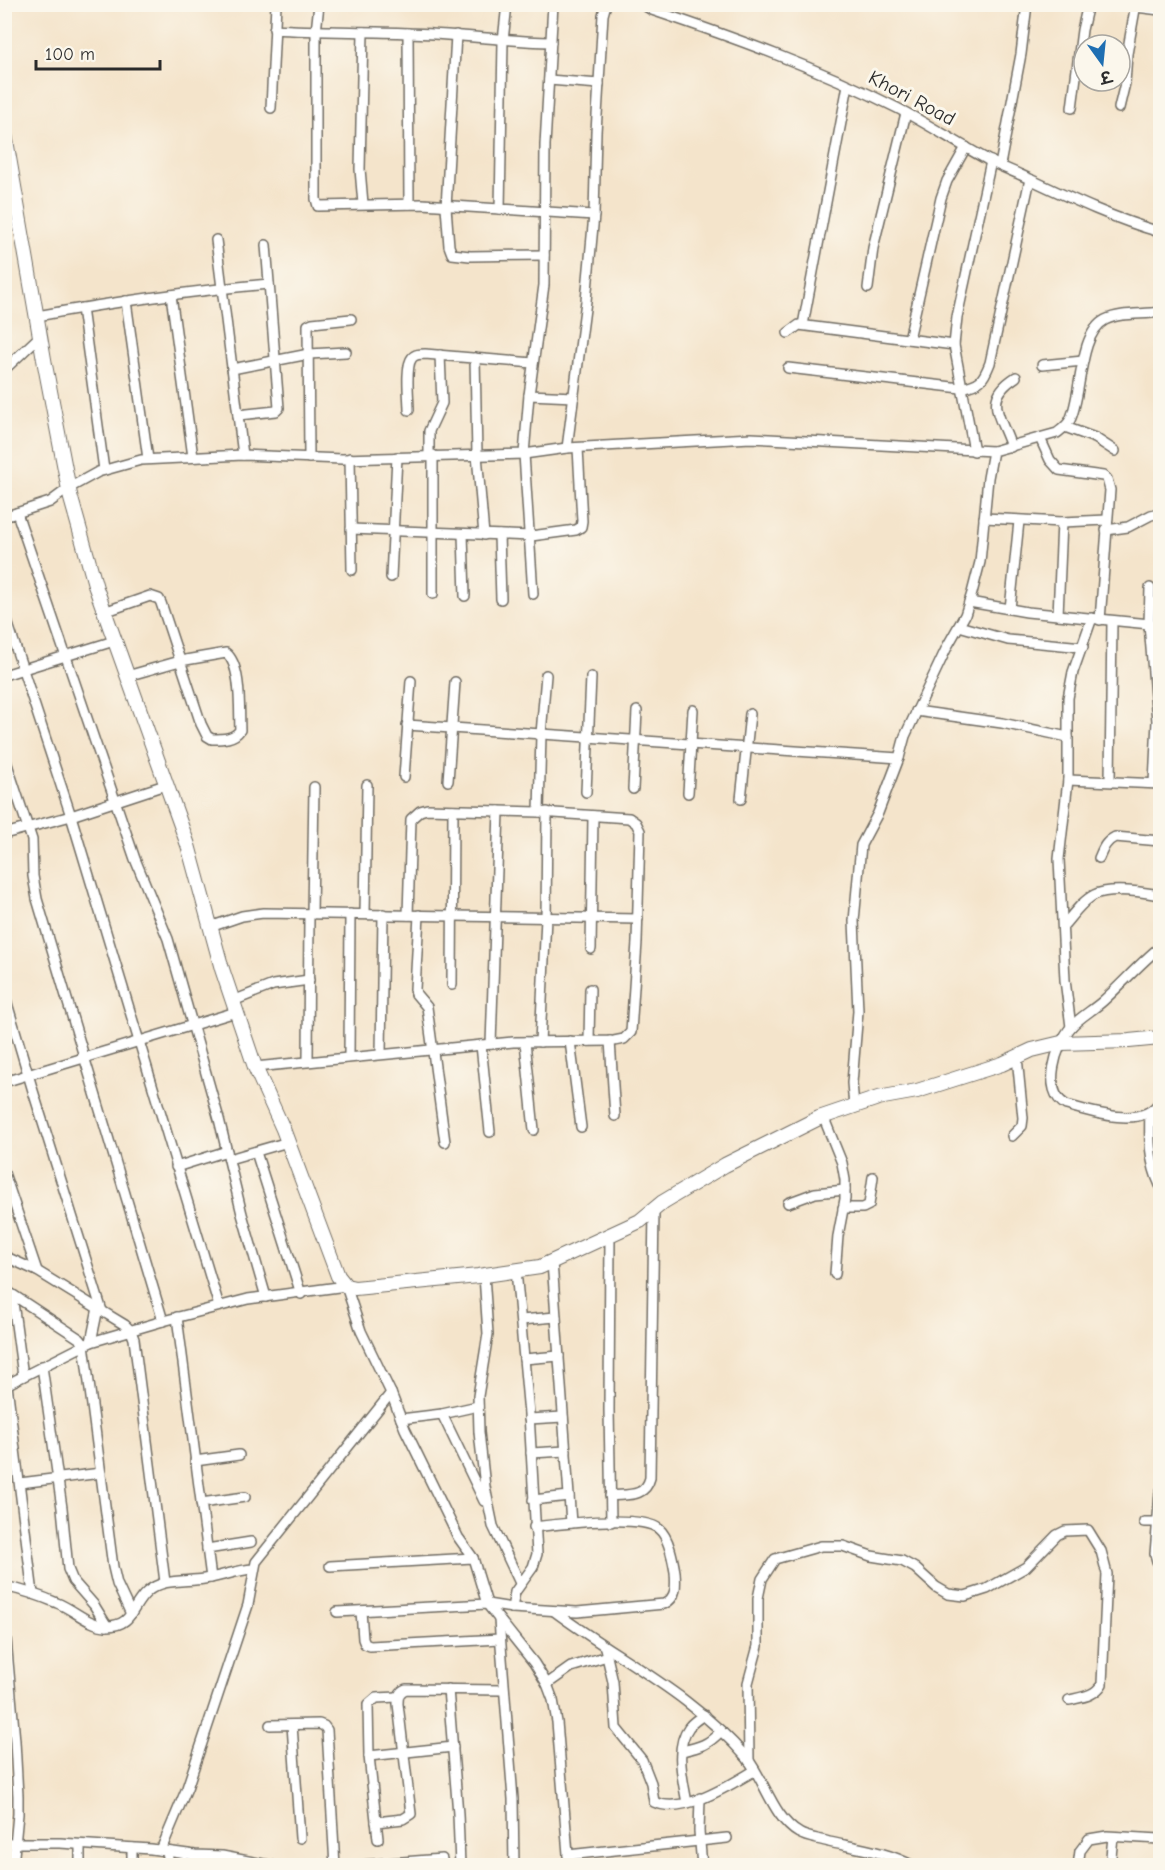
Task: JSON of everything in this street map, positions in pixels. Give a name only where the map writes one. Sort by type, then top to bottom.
[{"type":"street","points":[[271,108],[276,4]]},
{"type":"street","points":[[319,4],[316,32],[316,204],[321,208],[363,204],[409,204],[594,215]]},
{"type":"street","points":[[500,209],[503,41],[507,4]]},
{"type":"street","points":[[533,594],[524,454],[529,395],[544,285],[553,4]]},
{"type":"street","points":[[567,448],[594,215],[599,84],[603,15],[606,4]]},
{"type":"street","name":"Khori Road","points":[[642,4],[774,52],[906,113],[995,163],[1029,179],[1113,217],[1161,232]]},
{"type":"street","points":[[974,452],[954,345],[957,317],[1021,54],[1027,4]]},
{"type":"street","points":[[1072,108],[1082,30],[1088,4]]},
{"type":"street","points":[[1119,108],[1136,6],[1161,10]]},
{"type":"street","points":[[274,29],[456,35],[503,41],[551,42]]},
{"type":"street","points":[[363,32],[360,169],[363,204]]},
{"type":"street","points":[[408,33],[409,204]]},
{"type":"street","points":[[456,35],[446,207],[449,246],[452,254],[470,256],[544,255]]},
{"type":"street","points":[[549,80],[599,84]]},
{"type":"street","points":[[803,325],[848,85]]},
{"type":"street","points":[[868,288],[873,248],[906,113]]},
{"type":"street","points":[[4,129],[11,200],[37,316],[69,488],[96,588],[188,845],[210,927],[255,1067],[288,1142],[328,1253],[341,1282],[346,1286],[361,1331],[436,1494],[458,1537],[473,1558],[487,1604],[534,1663],[547,1684],[553,1700],[557,1722],[569,1866]]},
{"type":"street","points":[[909,339],[941,198],[947,181],[966,147]]},
{"type":"street","points":[[788,368],[961,388],[984,379],[990,363],[1029,179]]},
{"type":"street","points":[[216,240],[243,456]]},
{"type":"street","points":[[238,415],[278,410],[280,404],[266,245]]},
{"type":"street","points":[[37,316],[126,301],[269,284]]},
{"type":"street","points":[[171,295],[193,457]]},
{"type":"street","points":[[126,301],[148,459]]},
{"type":"street","points":[[82,308],[104,470]]},
{"type":"street","points":[[4,517],[50,502],[69,488],[104,470],[148,459],[524,454],[567,448],[751,438],[974,452],[993,451],[1057,433],[1065,427],[1073,413],[1083,361],[1094,330],[1104,320],[1161,312]]},
{"type":"street","points":[[309,458],[308,325],[351,319]]},
{"type":"street","points":[[788,333],[794,327],[803,325],[954,345]]},
{"type":"street","points":[[4,370],[40,336]]},
{"type":"street","points":[[232,369],[309,354],[346,352]]},
{"type":"street","points":[[409,410],[408,369],[410,359],[415,355],[533,363]]},
{"type":"street","points":[[433,594],[429,431],[442,403],[440,355]]},
{"type":"street","points":[[475,358],[477,454],[484,535]]},
{"type":"street","points":[[1042,364],[1083,361]]},
{"type":"street","points":[[1011,447],[997,415],[996,405],[998,394],[1003,386],[1016,378]]},
{"type":"street","points":[[529,395],[574,397]]},
{"type":"street","points":[[1065,427],[1095,438],[1115,452]]},
{"type":"street","points":[[1040,438],[1050,460],[1059,470],[1103,476],[1107,479],[1110,490],[1096,619],[1070,684],[1068,780],[1059,859],[1066,997],[1071,1027]]},
{"type":"street","points":[[351,529],[433,534],[531,536],[565,532],[581,526],[578,448]]},
{"type":"street","points":[[854,1106],[852,1083],[858,1011],[854,921],[861,845],[878,813],[899,758],[904,736],[969,602],[980,562],[993,451]]},
{"type":"street","points":[[391,577],[396,456]]},
{"type":"street","points":[[350,458],[352,570]]},
{"type":"street","points":[[17,513],[135,859],[168,939],[266,1298]]},
{"type":"street","points":[[984,518],[1128,527],[1151,515],[1161,513]]},
{"type":"street","points":[[1010,609],[1019,521]]},
{"type":"street","points":[[1058,615],[1062,522]]},
{"type":"street","points":[[463,534],[465,596]]},
{"type":"street","points":[[499,535],[501,599]]},
{"type":"street","points":[[1068,780],[1157,783],[1157,721],[1149,624],[1150,588]]},
{"type":"street","points":[[104,612],[144,597],[155,596],[161,603],[180,661],[201,724],[207,736],[212,739],[226,738],[237,734],[240,730],[235,668],[230,655],[219,653],[180,661],[127,676]]},
{"type":"street","points":[[969,602],[1058,615],[1161,625]]},
{"type":"street","points":[[4,612],[71,816],[219,1306]]},
{"type":"street","points":[[1110,780],[1112,621]]},
{"type":"street","points":[[959,626],[1008,640],[1083,647]]},
{"type":"street","points":[[4,675],[114,641]]},
{"type":"street","points":[[540,1042],[546,918],[541,734],[546,675]]},
{"type":"street","points":[[586,792],[591,677]]},
{"type":"street","points":[[404,777],[411,681]]},
{"type":"street","points":[[448,781],[456,682]]},
{"type":"street","points":[[688,793],[693,710]]},
{"type":"street","points":[[633,789],[637,711]]},
{"type":"street","points":[[916,711],[1002,723],[1068,737]]},
{"type":"street","points":[[741,799],[750,714]]},
{"type":"street","points":[[407,725],[899,758]]},
{"type":"street","points":[[4,755],[28,827],[33,851],[33,876],[37,899],[163,1321]]},
{"type":"street","points":[[4,834],[71,816],[165,784]]},
{"type":"street","points":[[365,914],[367,785]]},
{"type":"street","points":[[308,1061],[314,787]]},
{"type":"street","points":[[255,1067],[491,1044],[610,1041],[624,1039],[631,1032],[638,919],[640,831],[636,823],[629,818],[543,812],[427,809],[414,814],[411,819],[408,915]]},
{"type":"street","points":[[452,985],[453,810]]},
{"type":"street","points":[[491,1044],[499,811]]},
{"type":"street","points":[[591,949],[593,816]]},
{"type":"street","points":[[1099,858],[1104,846],[1115,837],[1161,841]]},
{"type":"street","points":[[1063,926],[1094,895],[1123,891],[1161,895]]},
{"type":"street","points":[[210,927],[231,919],[263,913],[638,919]]},
{"type":"street","points":[[349,1057],[350,914]]},
{"type":"street","points":[[381,1054],[383,914]]},
{"type":"street","points":[[419,915],[415,989],[416,994],[427,1007],[445,1142]]},
{"type":"street","points":[[1161,947],[1071,1027],[1060,1043],[1053,1073],[1054,1086],[1060,1102],[1066,1105],[1124,1118],[1150,1113],[1161,1101]]},
{"type":"street","points":[[4,1082],[192,1025],[273,985],[309,980]]},
{"type":"street","points":[[588,1041],[590,989]]},
{"type":"street","points":[[4,993],[100,1309],[88,1343],[101,1473],[113,1567],[117,1584],[131,1614]]},
{"type":"street","points":[[33,1594],[6,1386],[88,1343],[219,1306],[266,1298],[346,1286],[355,1288],[540,1267],[640,1221],[663,1202],[725,1165],[824,1116],[878,1098],[917,1091],[1002,1064],[1032,1050],[1060,1043],[1118,1042],[1161,1038]]},
{"type":"street","points":[[570,1041],[581,1127]]},
{"type":"street","points":[[610,1041],[615,1116]]},
{"type":"street","points":[[525,1042],[534,1130]]},
{"type":"street","points":[[480,1045],[490,1132]]},
{"type":"street","points":[[1012,1136],[1022,1126],[1023,1118],[1017,1057]]},
{"type":"street","points":[[1150,1113],[1149,1130],[1153,1166],[1161,1185]]},
{"type":"street","points":[[824,1116],[842,1163],[845,1190],[835,1274]]},
{"type":"street","points":[[176,1167],[228,1155],[256,1152],[288,1142]]},
{"type":"street","points":[[256,1152],[300,1294]]},
{"type":"street","points":[[4,1173],[37,1272]]},
{"type":"street","points":[[843,1208],[863,1208],[869,1205],[873,1177]]},
{"type":"street","points":[[788,1203],[815,1193],[845,1190]]},
{"type":"street","points":[[610,1496],[643,1491],[648,1486],[650,1478],[654,1210]]},
{"type":"street","points":[[610,1235],[611,1522]]},
{"type":"street","points":[[4,1256],[37,1272],[131,1330],[148,1440],[165,1582]]},
{"type":"street","points":[[552,1262],[571,1523]]},
{"type":"street","points":[[512,1608],[515,1592],[534,1567],[536,1560],[529,1419],[516,1270]]},
{"type":"street","points":[[484,1275],[488,1334],[478,1396],[478,1432],[493,1526],[520,1583]]},
{"type":"street","points":[[8,1292],[88,1343]]},
{"type":"street","points":[[8,1292],[23,1376]]},
{"type":"street","points":[[177,1317],[211,1578]]},
{"type":"street","points":[[521,1320],[556,1317]]},
{"type":"street","points":[[524,1359],[559,1356]]},
{"type":"street","points":[[42,1366],[68,1569],[73,1581],[94,1605],[107,1626]]},
{"type":"street","points":[[169,1866],[164,1850],[248,1605],[254,1569],[272,1540],[365,1428],[391,1393]]},
{"type":"street","points":[[401,1419],[442,1414],[478,1406]]},
{"type":"street","points":[[442,1414],[489,1509]]},
{"type":"street","points":[[529,1419],[563,1417]]},
{"type":"street","points":[[531,1453],[566,1451]]},
{"type":"street","points":[[195,1461],[239,1455]]},
{"type":"street","points":[[20,1483],[101,1473]]},
{"type":"street","points":[[1161,1492],[1155,1554],[1157,1561],[1161,1563]]},
{"type":"street","points":[[533,1500],[569,1496]]},
{"type":"street","points":[[201,1503],[245,1497]]},
{"type":"street","points":[[337,1612],[487,1604],[554,1611],[600,1610],[664,1604],[675,1595],[672,1559],[663,1534],[652,1524],[640,1522],[571,1523],[534,1527]]},
{"type":"street","points":[[1144,1522],[1159,1522]]},
{"type":"street","points":[[749,1761],[748,1683],[758,1646],[758,1598],[762,1579],[776,1559],[821,1546],[843,1546],[871,1556],[902,1561],[915,1568],[942,1590],[956,1596],[965,1596],[987,1589],[1026,1567],[1057,1535],[1065,1531],[1088,1530],[1101,1551],[1107,1574],[1102,1684],[1098,1692],[1092,1695],[1069,1700]]},
{"type":"street","points":[[207,1549],[251,1542]]},
{"type":"street","points":[[330,1566],[473,1558]]},
{"type":"street","points":[[4,1586],[59,1603],[97,1624],[107,1626],[120,1624],[127,1620],[147,1592],[165,1582],[211,1578],[254,1569]]},
{"type":"street","points":[[362,1611],[363,1639],[365,1644],[370,1646],[500,1639]]},
{"type":"street","points":[[554,1611],[606,1652],[671,1689],[704,1715],[749,1761],[777,1810],[798,1833],[896,1857],[913,1866]]},
{"type":"street","points":[[4,1616],[18,1796],[18,1814],[9,1844],[13,1866]]},
{"type":"street","points":[[499,1620],[513,1799],[514,1866]]},
{"type":"street","points":[[547,1684],[571,1667],[606,1652]]},
{"type":"street","points":[[606,1652],[613,1682],[616,1728],[642,1760],[651,1783],[654,1803],[662,1806],[687,1803],[723,1789],[754,1771]]},
{"type":"street","points":[[376,1822],[403,1819],[411,1814],[398,1697],[401,1691],[406,1689],[504,1690]]},
{"type":"street","points":[[448,1689],[460,1866]]},
{"type":"street","points":[[378,1839],[369,1755],[368,1705],[376,1698],[398,1697]]},
{"type":"street","points":[[687,1803],[682,1781],[684,1735],[690,1724],[704,1715]]},
{"type":"street","points":[[270,1725],[319,1724],[327,1730],[335,1866]]},
{"type":"street","points":[[292,1725],[300,1838]]},
{"type":"street","points":[[682,1751],[704,1746],[721,1731]]},
{"type":"street","points":[[369,1755],[453,1747]]},
{"type":"street","points":[[700,1798],[702,1866]]},
{"type":"street","points":[[1078,1866],[1080,1851],[1089,1839],[1113,1837],[1161,1839]]},
{"type":"street","points":[[1110,1866],[1113,1837]]},
{"type":"street","points":[[568,1855],[727,1838]]},
{"type":"street","points":[[9,1844],[51,1843],[164,1850],[222,1856],[274,1866]]},
{"type":"street","points":[[80,1845],[81,1866]]},
{"type":"street","points":[[132,1848],[132,1866]]},
{"type":"street","points":[[350,1866],[417,1863],[442,1858]]}]
